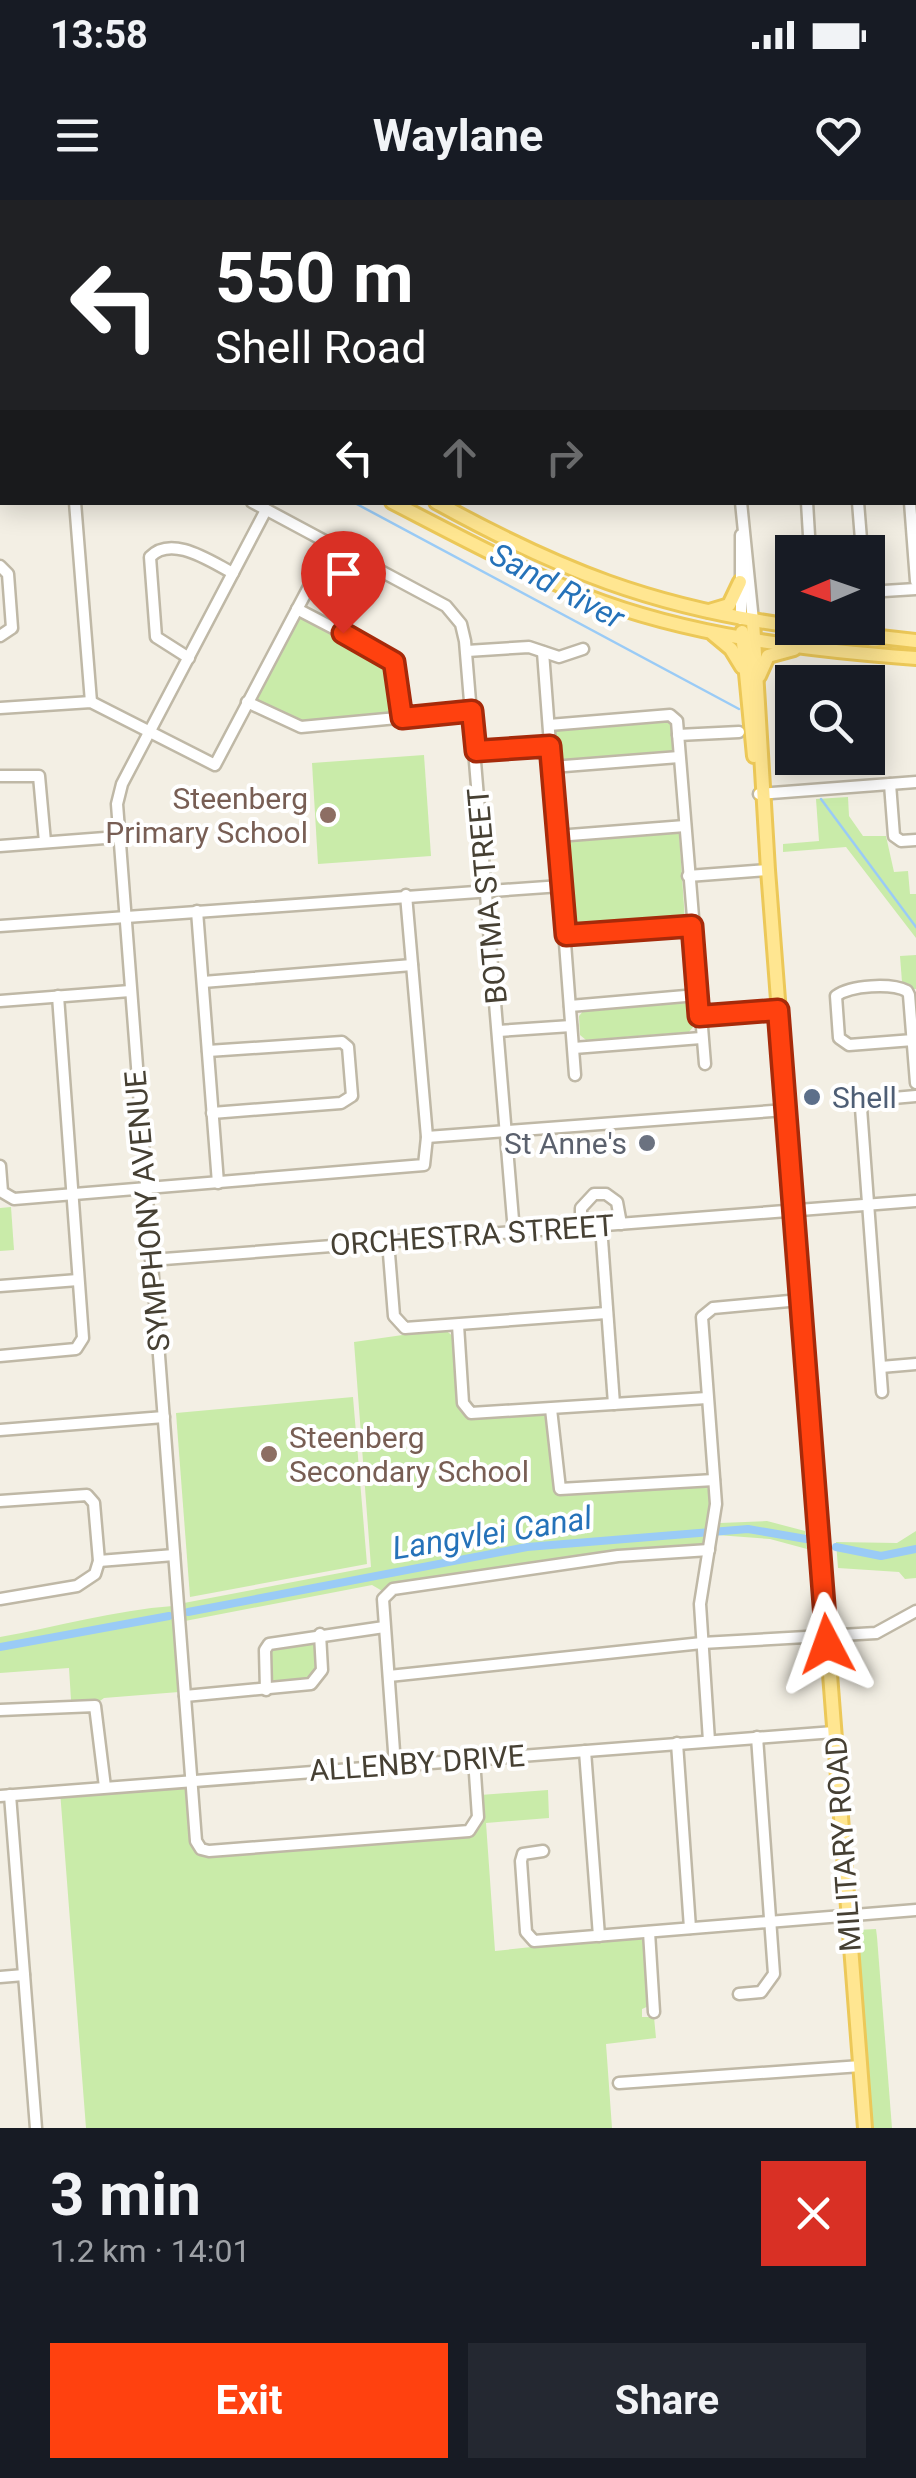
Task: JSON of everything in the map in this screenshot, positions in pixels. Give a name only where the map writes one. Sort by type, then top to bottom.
[{"type":"main road","points":[[398,505],[588,596],[706,630],[916,658]]},
{"type":"main road","points":[[442,505],[595,582],[696,610],[775,624]]},
{"type":"main road","points":[[696,610],[725,607],[740,582]]},
{"type":"main road","name":"MILITARY ROAD","points":[[747,620],[865,2128]]},
{"type":"main road","points":[[706,630],[731,649],[752,682],[772,652],[827,649]]},
{"type":"main road","points":[[885,637],[916,641]]},
{"type":"street","points":[[76,505],[92,702]]},
{"type":"street","name":"BOTMA STREET","points":[[257,505],[452,611],[462,624],[476,751],[514,1232]]},
{"type":"street","name":"MILITARY ROAD","points":[[741,505],[747,620]]},
{"type":"street","points":[[806,505],[809,535]]},
{"type":"street","points":[[858,505],[861,535]]},
{"type":"street","points":[[910,505],[916,581]]},
{"type":"street","name":"SYMPHONY AVENUE","points":[[266,510],[117,798],[196,1841],[204,1850],[464,1832],[474,1828],[478,1817],[474,1759]]},
{"type":"street","name":"MILITARY ROAD","points":[[743,523],[740,582],[747,620]]},
{"type":"street","points":[[0,708],[92,702],[215,766],[330,545]]},
{"type":"street","points":[[188,658],[156,638],[149,563],[152,553],[185,550],[233,573]]},
{"type":"street","points":[[0,566],[8,574],[12,628],[0,636]]},
{"type":"street","points":[[885,591],[916,589]]},
{"type":"street","points":[[296,609],[391,658],[398,670],[402,718]]},
{"type":"street","points":[[466,652],[523,647],[563,657],[583,649]]},
{"type":"street","points":[[543,652],[575,1075]]},
{"type":"street","points":[[247,702],[301,727],[472,711]]},
{"type":"street","points":[[549,724],[670,715],[677,721],[704,1064]]},
{"type":"street","points":[[678,736],[739,732]]},
{"type":"street","points":[[476,751],[550,746]]},
{"type":"street","points":[[552,767],[680,757]]},
{"type":"street","points":[[0,776],[39,776],[45,842]]},
{"type":"street","points":[[761,794],[916,782]]},
{"type":"street","points":[[890,784],[894,836],[901,841],[916,840]]},
{"type":"street","points":[[557,836],[685,826]]},
{"type":"street","points":[[0,846],[118,837]]},
{"type":"street","points":[[688,876],[768,870]]},
{"type":"street","points":[[0,926],[561,886]]},
{"type":"street","points":[[0,1166],[2,1192],[10,1198],[420,1167],[428,1156],[406,896]]},
{"type":"street","points":[[197,911],[218,1183]]},
{"type":"street","points":[[566,935],[692,926]]},
{"type":"street","points":[[203,982],[412,965]]},
{"type":"street","points":[[914,1040],[849,1046],[838,1038],[836,1000],[840,992],[894,986],[907,991],[914,1040],[916,1082]]},
{"type":"street","points":[[0,1001],[130,990]]},
{"type":"street","points":[[570,1006],[698,995]]},
{"type":"street","points":[[0,1356],[80,1347],[84,1338],[58,996]]},
{"type":"street","points":[[699,1016],[778,1010]]},
{"type":"street","points":[[498,1031],[571,1026]]},
{"type":"street","points":[[574,1048],[701,1038]]},
{"type":"street","points":[[208,1051],[342,1042],[348,1047],[352,1096],[341,1103],[212,1114]]},
{"type":"street","points":[[882,1392],[861,1108],[871,1100],[916,1096]]},
{"type":"street","points":[[427,1138],[786,1110]]},
{"type":"street","points":[[581,1227],[580,1208],[594,1194],[606,1194],[617,1202],[621,1224]]},
{"type":"street","name":"ORCHESTRA STREET","points":[[151,1260],[916,1201]]},
{"type":"street","points":[[600,1226],[614,1404]]},
{"type":"street","points":[[388,1242],[399,1326],[606,1313]]},
{"type":"street","points":[[0,1286],[78,1280]]},
{"type":"street","points":[[709,1741],[700,1604],[712,1532],[714,1480],[704,1312],[800,1300]]},
{"type":"street","points":[[458,1325],[466,1412],[707,1398]]},
{"type":"street","points":[[880,1367],[916,1364]]},
{"type":"street","points":[[552,1408],[560,1489],[714,1480]]},
{"type":"street","points":[[0,1430],[164,1417]]},
{"type":"street","points":[[0,1501],[87,1494],[94,1503],[99,1561],[89,1580],[77,1586],[0,1600]]},
{"type":"street","points":[[395,1765],[382,1599],[393,1588],[603,1558],[709,1550]]},
{"type":"street","points":[[99,1561],[174,1554]]},
{"type":"street","points":[[389,1676],[702,1643],[884,1631],[916,1611]]},
{"type":"street","points":[[266,1690],[266,1646],[320,1634],[384,1627]]},
{"type":"street","points":[[185,1696],[306,1686],[316,1681],[322,1664],[320,1634]]},
{"type":"street","points":[[0,1710],[95,1706],[105,1787]]},
{"type":"street","name":"ALLENBY DRIVE","points":[[5,1796],[834,1732]]},
{"type":"street","points":[[739,1994],[762,1992],[773,1980],[757,1737]]},
{"type":"street","points":[[676,1743],[690,1928]]},
{"type":"street","points":[[585,1750],[599,1936]]},
{"type":"street","points":[[5,1796],[36,2128]]},
{"type":"street","points":[[544,1850],[521,1856],[527,1936],[534,1941],[916,1910]]},
{"type":"street","points":[[649,1932],[654,2012]]},
{"type":"street","points":[[0,1976],[24,1975]]},
{"type":"street","points":[[618,2084],[860,2066]]},
{"type":"green space","points":[[302,615],[392,665],[397,714],[298,723],[258,702],[255,697]]},
{"type":"green space","points":[[665,719],[673,724],[672,753],[558,762],[556,758],[556,729]]},
{"type":"green space","points":[[424,755],[431,856],[318,864],[312,763]]},
{"type":"green space","points":[[848,797],[849,816],[863,836],[886,836],[894,872],[908,871],[910,894],[916,894],[916,938],[846,847],[783,852],[783,844],[819,841],[816,799]]},
{"type":"green space","points":[[679,832],[685,921],[570,930],[563,841]]},
{"type":"green space","points":[[916,955],[916,989],[911,989],[902,982],[900,956]]},
{"type":"green space","points":[[686,1003],[691,1006],[693,1027],[689,1032],[586,1040],[580,1035],[579,1016],[584,1010]]},
{"type":"green space","points":[[11,1207],[14,1250],[0,1251],[0,1208]]},
{"type":"green space","points":[[444,1329],[454,1337],[459,1408],[464,1415],[545,1415],[554,1483],[566,1495],[707,1486],[712,1509],[703,1547],[384,1592],[372,1585],[185,1621],[184,1603],[371,1567],[354,1342]]},
{"type":"green space","points":[[353,1397],[367,1564],[190,1597],[176,1413]]},
{"type":"green space","points":[[767,1521],[805,1531],[807,1549],[770,1539],[717,1535],[720,1523]]},
{"type":"green space","points":[[916,1531],[916,1578],[905,1579],[899,1572],[838,1568],[836,1542],[897,1543]]},
{"type":"green space","points":[[173,1606],[179,1692],[104,1698],[97,1703],[71,1700],[69,1668],[0,1673],[0,1637]]},
{"type":"green space","points":[[316,1642],[320,1667],[314,1680],[273,1684],[269,1648]]},
{"type":"green space","points":[[191,1781],[201,1849],[474,1828],[482,1821],[480,1795],[548,1790],[549,1818],[486,1823],[495,1951],[636,1936],[645,1942],[649,2006],[642,2009],[642,2017],[654,2017],[656,2038],[606,2044],[612,2128],[86,2128],[60,1791]]},
{"type":"green space","points":[[876,1929],[892,2128],[873,2128],[857,1930]]},
{"type":"waterway","name":"Sand River","points":[[359,505],[739,709]]},
{"type":"waterway","name":"Sand River","points":[[821,799],[916,927]]},
{"type":"waterway","name":"Langvlei Canal","points":[[188,1612],[527,1547],[748,1529],[806,1539]]},
{"type":"waterway","name":"Langvlei Canal","points":[[836,1547],[881,1556],[916,1549]]},
{"type":"waterway","name":"Langvlei Canal","points":[[0,1647],[169,1616]]},
{"type":"place","name":"Steenberg Primary School","points":[[328,815]]},
{"type":"place","name":"Shell","points":[[812,1097]]},
{"type":"place","name":"St Anne's","points":[[647,1143]]},
{"type":"place","name":"Steenberg Secondary School","points":[[269,1454]]},
{"type":"route","points":[[343,633],[394,662],[402,718],[472,711],[476,751],[550,746],[566,935],[692,926],[699,1016],[778,1010],[827,1644]]}]
